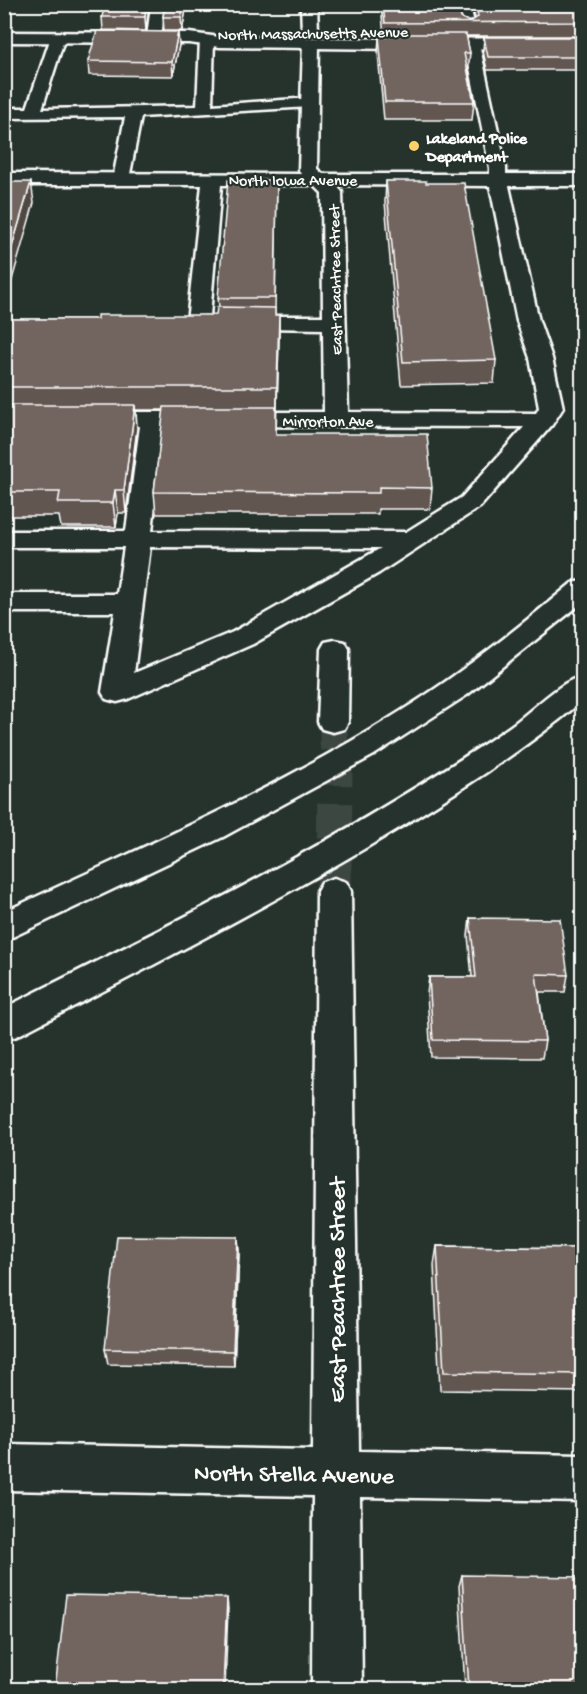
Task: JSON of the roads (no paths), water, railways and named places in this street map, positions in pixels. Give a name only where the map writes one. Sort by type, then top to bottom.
[{"type":"street","name":"East Peachtree Street","points":[[309,4],[311,37],[308,171],[332,192],[336,420]]},
{"type":"street","name":"North Massachusetts Avenue","points":[[4,37],[207,40],[470,36],[582,28]]},
{"type":"street","name":"North Massachusetts Avenue","points":[[189,38],[216,33],[311,37]]},
{"type":"street","name":"North Massachusetts Avenue","points":[[470,36],[582,43]]},
{"type":"street","name":"North Iowa Avenue","points":[[4,179],[582,180]]},
{"type":"street","points":[[212,179],[198,322],[335,323]]},
{"type":"street","points":[[153,419],[117,692],[243,638],[412,540],[471,502],[544,420],[551,408],[549,390],[528,321],[498,179]]},
{"type":"street","name":"Mirrorton Ave","points":[[4,419],[544,420]]},
{"type":"street","points":[[4,539],[412,540]]},
{"type":"street","points":[[4,928],[292,787],[402,724],[518,643],[582,589]]},
{"type":"street","points":[[4,603],[130,603]]},
{"type":"street","points":[[333,722],[334,649]]},
{"type":"street","points":[[4,1025],[338,851],[450,782],[556,709],[582,686]]},
{"type":"street","name":"East Peachtree Street","points":[[334,891],[337,1689]]},
{"type":"street","name":"North Stella Avenue","points":[[4,1467],[582,1478]]},
{"type":"lane","points":[[153,38],[158,4]]},
{"type":"lane","points":[[463,4],[498,168],[498,179]]},
{"type":"lane","points":[[33,112],[58,37]]},
{"type":"lane","points":[[204,110],[207,40]]},
{"type":"lane","points":[[4,112],[204,110],[262,103],[310,103]]},
{"type":"lane","points":[[121,179],[134,112]]},
{"type":"tunnel","points":[[333,722],[335,768]]},
{"type":"tunnel","points":[[334,891],[335,768]]},
{"type":"place","name":"Lakeland Police Department","points":[[414,146]]}]
